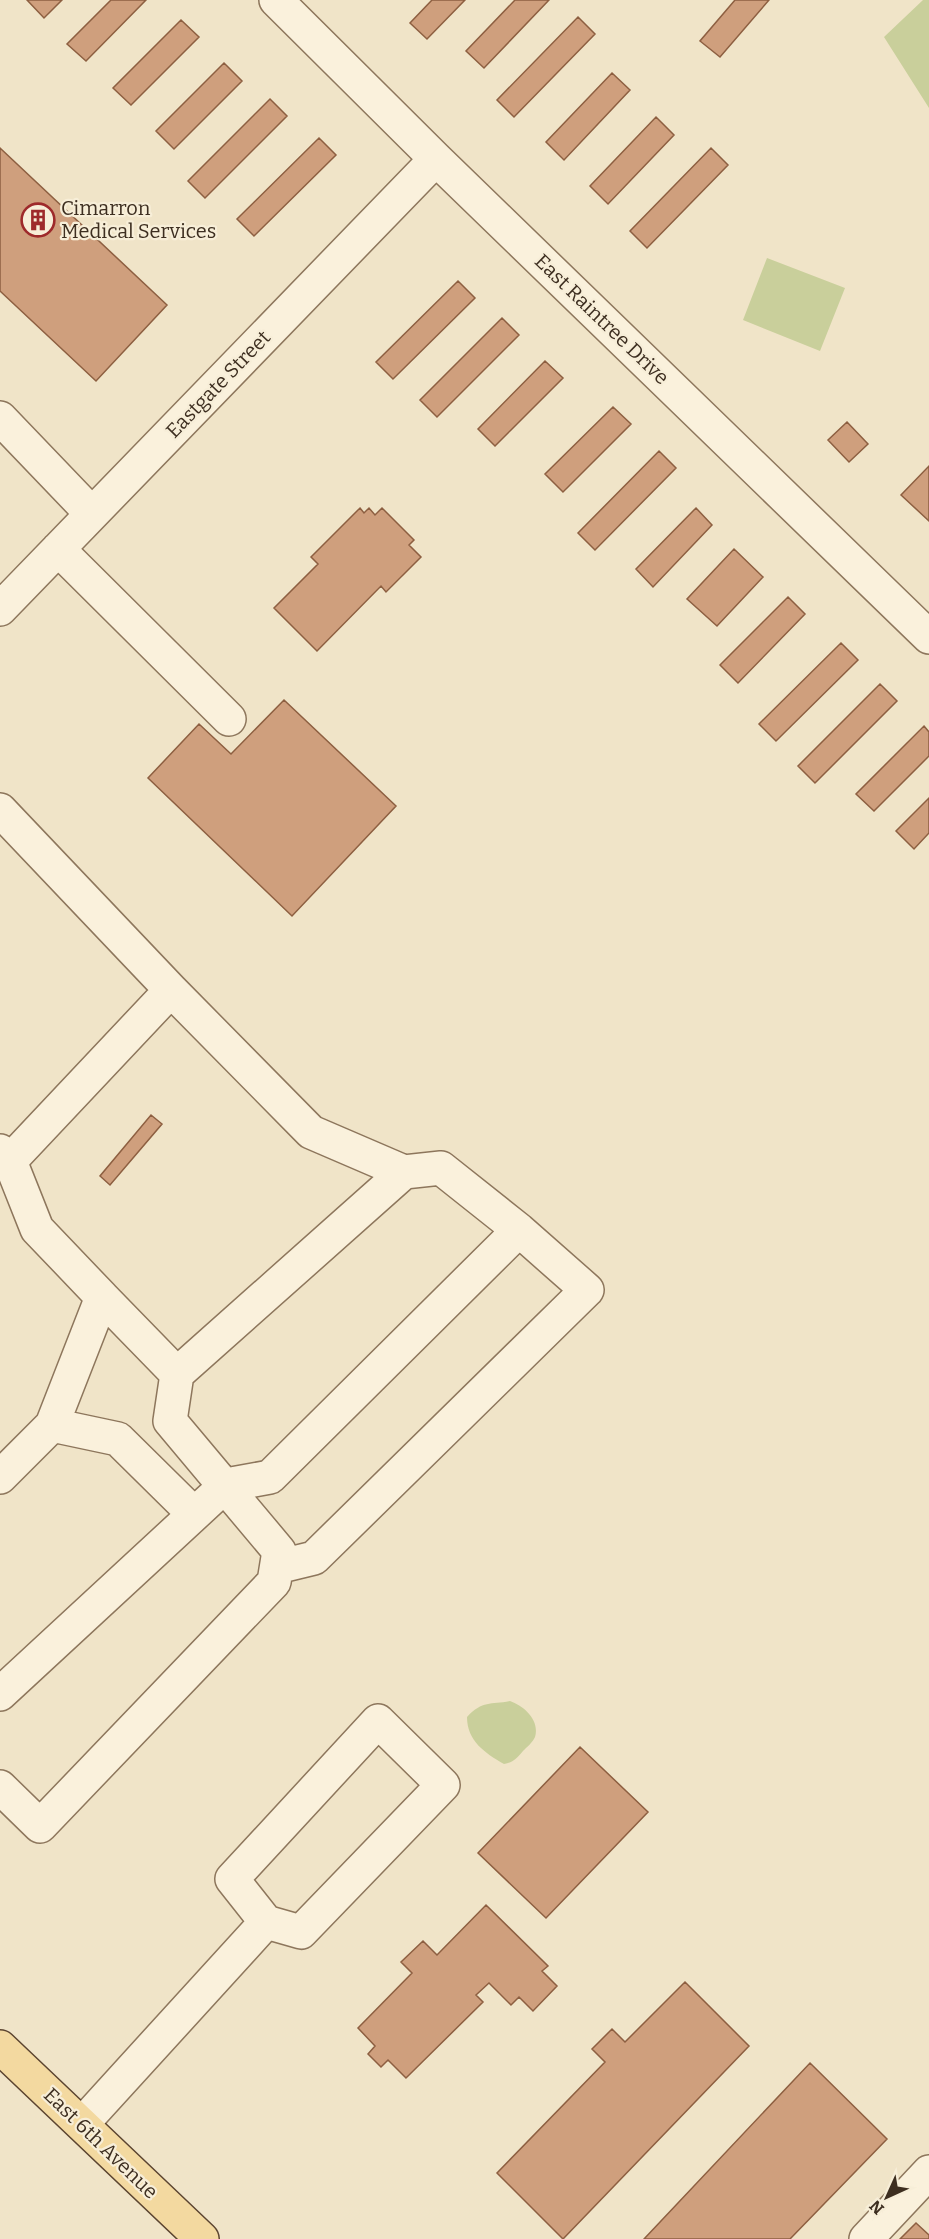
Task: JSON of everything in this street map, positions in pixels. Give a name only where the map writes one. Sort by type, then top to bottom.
[{"type":"main road","name":"East 6th Avenue","points":[[0,2046],[202,2239]]},
{"type":"street","name":"East Raintree Drive","points":[[276,0],[436,159],[929,637]]},
{"type":"street","name":"Eastgate Street","points":[[0,609],[436,159]]},
{"type":"street","points":[[0,418],[92,514]]},
{"type":"street","points":[[58,549],[229,719]]},
{"type":"street","points":[[0,810],[171,990],[311,1132],[404,1172],[441,1168],[519,1230],[587,1290],[314,1558],[277,1567]]},
{"type":"street","points":[[171,990],[5,1156],[37,1229],[177,1374]]},
{"type":"street","points":[[0,1787],[39,1826],[274,1582],[279,1551],[170,1421],[177,1374],[404,1172]]},
{"type":"street","points":[[0,1694],[226,1485],[270,1476],[519,1230]]},
{"type":"street","points":[[0,1477],[52,1425],[102,1298]]},
{"type":"street","points":[[52,1425],[118,1439],[194,1514]]},
{"type":"street","points":[[378,1721],[443,1785],[301,1932],[266,1922],[232,1879],[378,1721]]},
{"type":"street","points":[[81,2124],[266,1922]]},
{"type":"street","points":[[866,2239],[929,2172]]},
{"type":"green space","points":[[923,0],[929,0],[929,108],[884,37]]},
{"type":"green space","points":[[767,258],[845,288],[820,351],[743,320]]},
{"type":"green space","points":[[510,1701],[521,1706],[530,1714],[536,1731],[533,1741],[513,1761],[504,1764],[484,1751],[474,1740],[467,1717],[487,1704]]},
{"type":"building","points":[[27,0],[62,0],[44,18]]},
{"type":"building","points":[[111,0],[146,0],[86,61],[67,44]]},
{"type":"building","points":[[432,0],[465,0],[427,39],[410,23]]},
{"type":"building","points":[[515,0],[549,0],[484,68],[466,51]]},
{"type":"building","points":[[735,0],[769,0],[720,57],[700,41]]},
{"type":"building","points":[[578,17],[595,34],[514,117],[497,100]]},
{"type":"building","points":[[181,20],[199,37],[131,105],[113,88]]},
{"type":"building","points":[[224,63],[242,81],[174,149],[156,131]]},
{"type":"building","points":[[612,73],[630,90],[564,160],[546,142]]},
{"type":"building","points":[[270,99],[287,116],[205,198],[188,181]]},
{"type":"building","points":[[656,117],[674,135],[608,204],[590,186]]},
{"type":"building","points":[[319,138],[336,155],[254,236],[237,219]]},
{"type":"building","name":"Cimarron Medical Services","points":[[0,148],[167,305],[96,381],[0,291]]},
{"type":"building","points":[[711,148],[728,165],[647,248],[630,231]]},
{"type":"building","points":[[458,281],[475,298],[393,379],[376,362]]},
{"type":"building","points":[[502,318],[519,335],[437,417],[420,400]]},
{"type":"building","points":[[545,361],[563,378],[495,446],[478,429]]},
{"type":"building","points":[[613,407],[631,424],[563,492],[545,474]]},
{"type":"building","points":[[847,422],[868,444],[849,462],[828,440]]},
{"type":"building","points":[[659,451],[676,468],[595,550],[578,533]]},
{"type":"building","points":[[929,466],[929,521],[901,495]]},
{"type":"building","points":[[360,508],[364,513],[369,508],[375,515],[382,508],[414,540],[409,545],[421,557],[386,592],[381,586],[317,651],[274,608],[318,564],[311,557]]},
{"type":"building","points":[[696,508],[712,525],[653,587],[636,569]]},
{"type":"building","points":[[734,549],[763,577],[717,626],[687,599]]},
{"type":"building","points":[[788,597],[805,614],[738,683],[720,665]]},
{"type":"building","points":[[841,643],[858,660],[776,741],[759,724]]},
{"type":"building","points":[[880,684],[897,701],[815,783],[798,766]]},
{"type":"building","points":[[284,700],[396,806],[292,916],[148,778],[199,724],[231,754]]},
{"type":"building","points":[[924,726],[929,732],[929,756],[874,811],[856,794]]},
{"type":"building","points":[[929,798],[929,833],[914,849],[896,831]]},
{"type":"building","points":[[151,1115],[162,1124],[110,1185],[100,1176]]},
{"type":"building","points":[[580,1747],[648,1812],[546,1918],[478,1853]]},
{"type":"building","points":[[486,1905],[548,1966],[542,1971],[557,1986],[533,2011],[519,1997],[511,2005],[489,1983],[476,1995],[483,2002],[406,2078],[388,2060],[381,2067],[368,2054],[375,2046],[358,2028],[412,1973],[401,1962],[423,1941],[437,1955]]},
{"type":"building","points":[[685,1982],[749,2046],[563,2239],[497,2173],[605,2062],[592,2049],[612,2029],[625,2042]]},
{"type":"building","points":[[810,2063],[887,2139],[790,2239],[644,2239]]},
{"type":"building","points":[[916,2223],[929,2235],[929,2239],[900,2239]]},
{"type":"place","name":"Cimarron Medical Services","points":[[38,220]]}]
